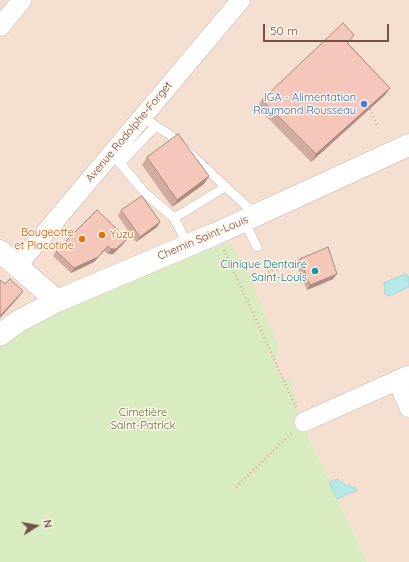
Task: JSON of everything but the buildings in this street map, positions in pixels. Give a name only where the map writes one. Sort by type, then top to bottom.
[{"type":"street","points":[[0,27],[22,0]]},
{"type":"street","name":"Avenue Rodolphe-Forget","points":[[18,266],[149,121],[241,0]]},
{"type":"street","name":"Chemin Saint-Louis","points":[[0,335],[19,321],[57,301],[250,218],[409,145]]},
{"type":"street","points":[[0,251],[57,301]]},
{"type":"street","points":[[304,422],[403,378],[409,408]]},
{"type":"lane","points":[[149,121],[170,135],[225,187],[250,218],[257,247]]},
{"type":"lane","points":[[114,159],[145,193],[174,218],[188,245]]},
{"type":"lane","points":[[174,218],[225,187]]},
{"type":"path","points":[[370,109],[378,128]]},
{"type":"path","points":[[221,244],[304,422],[236,487]]},
{"type":"path","points":[[268,272],[307,256],[308,259]]},
{"type":"shaded area","points":[[0,0],[409,0],[409,562],[367,562],[215,234],[0,337]]},
{"type":"green space","name":"Cimetière Saint-Patrick","points":[[215,234],[221,247],[230,243],[246,268],[278,346],[275,363],[280,375],[291,383],[300,418],[367,562],[0,562],[0,344],[57,301]]},
{"type":"water","points":[[405,274],[409,277],[409,287],[389,296],[385,294],[384,283]]},
{"type":"water","points":[[338,479],[345,485],[350,485],[352,488],[355,487],[357,490],[337,499],[329,482]]},
{"type":"place","name":"IGA - Alimentation Raymond Rousseau","points":[[364,104]]},
{"type":"place","name":"Yuzu","points":[[102,235]]},
{"type":"place","name":"Bougeotte et Placotine","points":[[82,239]]},
{"type":"place","name":"Clinique Dentaire Saint-Louis","points":[[315,271]]}]
